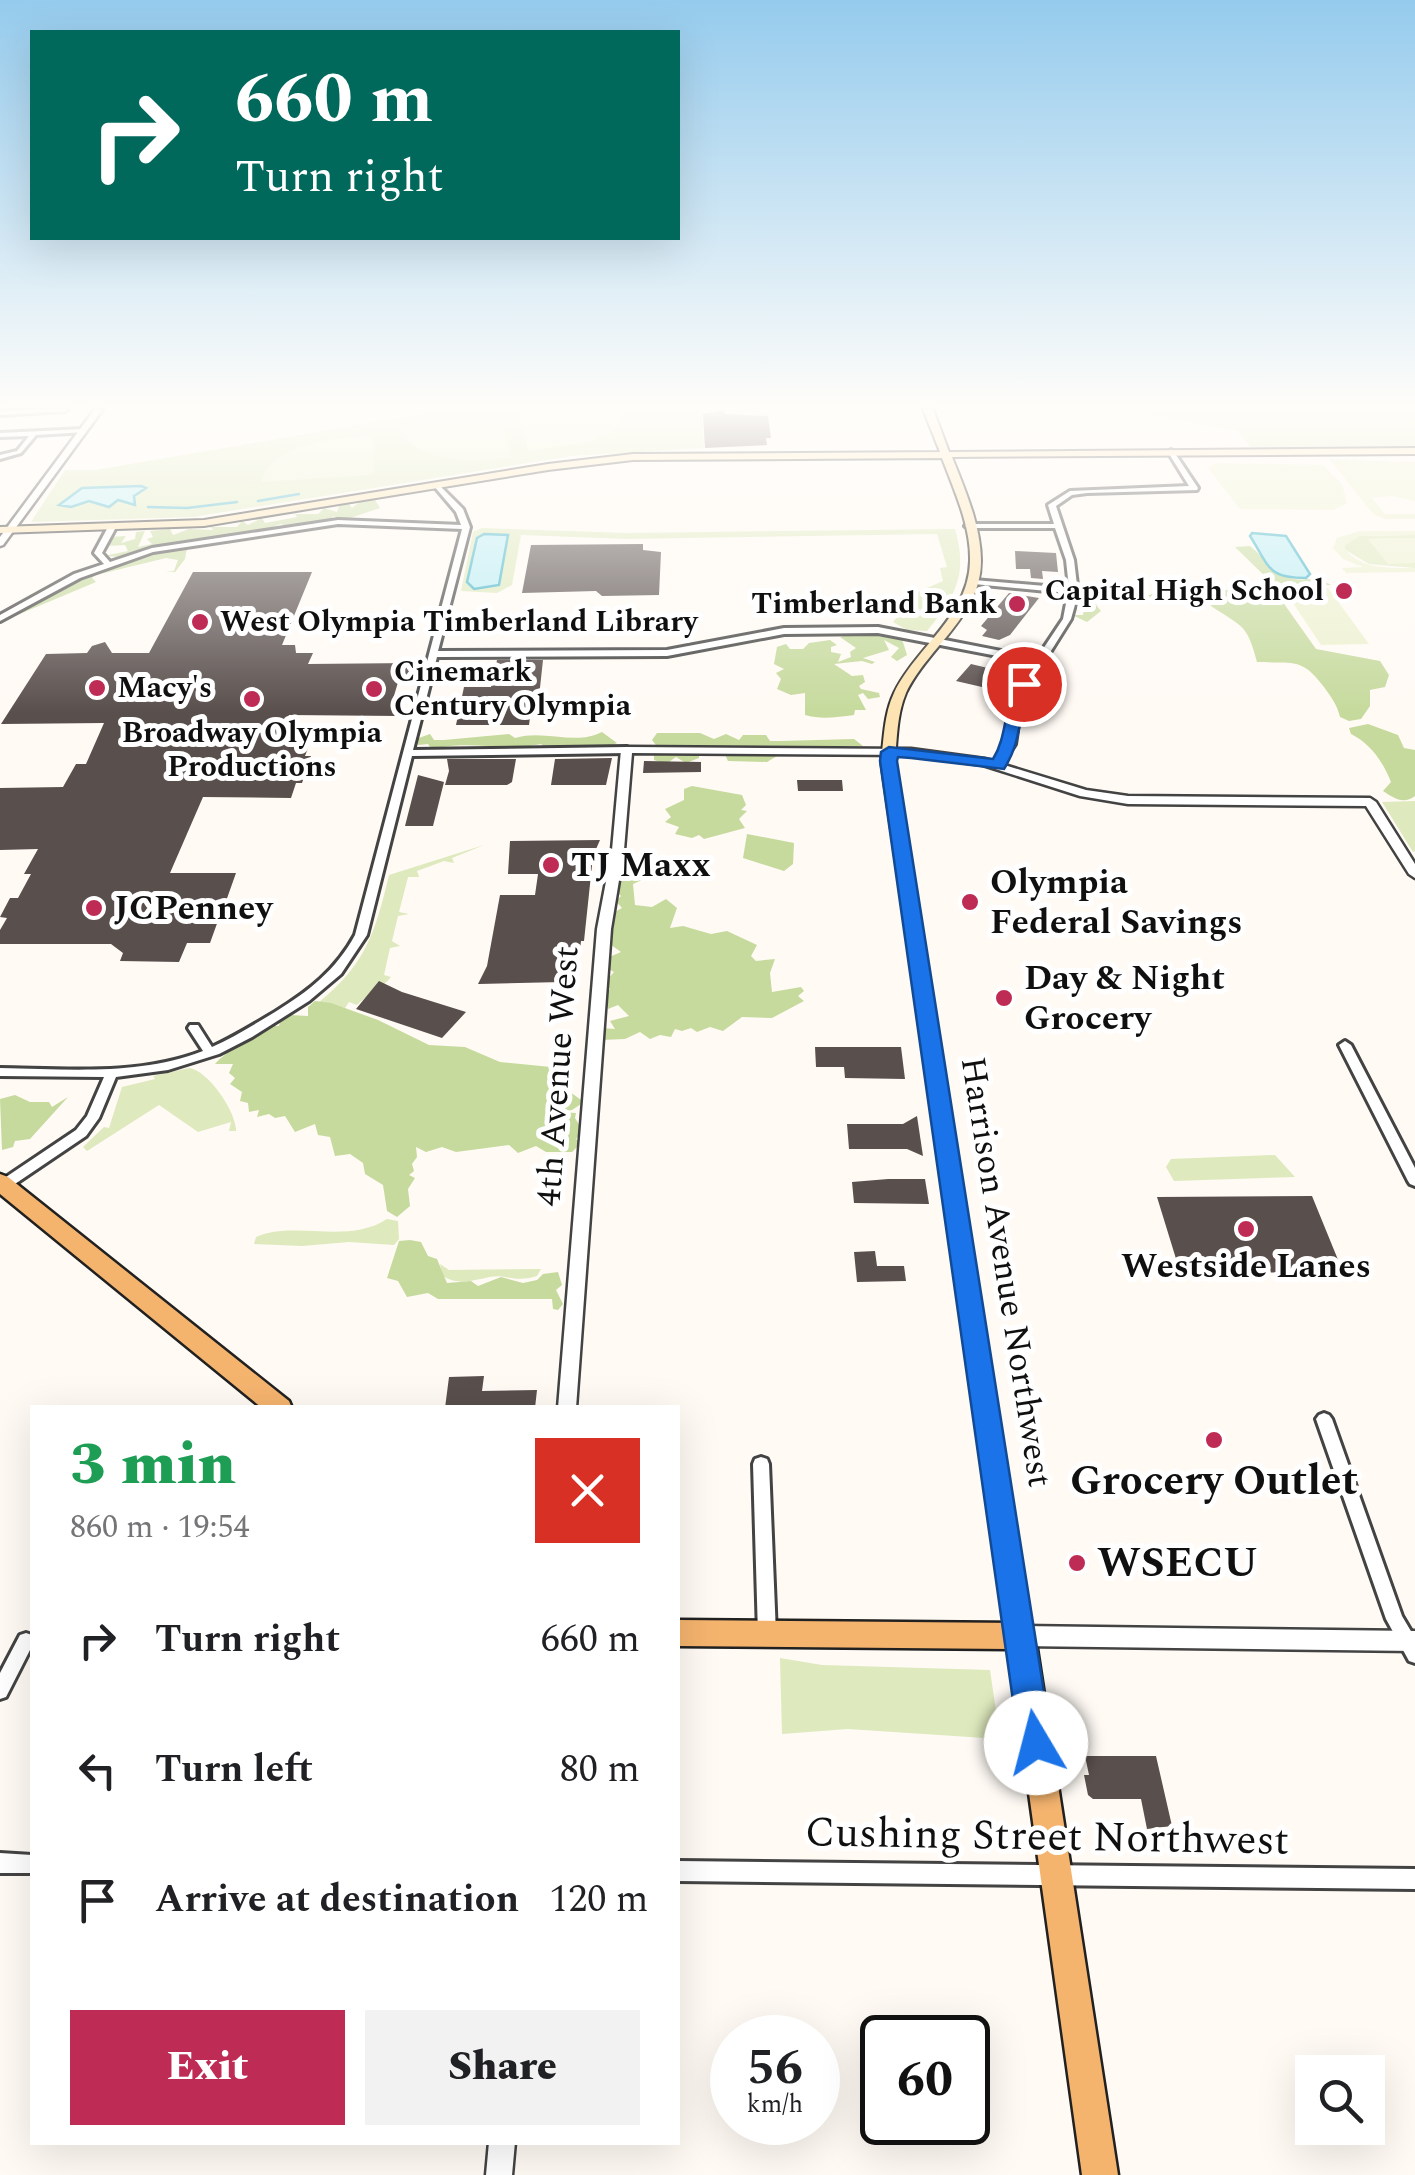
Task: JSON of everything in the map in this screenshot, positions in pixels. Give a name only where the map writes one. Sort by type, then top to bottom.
[{"type":"main road","points":[[5,530],[111,529],[291,510]]},
{"type":"main road","points":[[964,510],[976,556],[974,582]]},
{"type":"main road","name":"Harrison Avenue Northwest","points":[[974,582],[964,604],[900,694],[889,752],[1100,2175]]},
{"type":"main road","points":[[2,1184],[276,1405]]},
{"type":"main road","points":[[680,1633],[1020,1636]]},
{"type":"street","points":[[998,765],[1010,744],[1017,697],[1067,619],[1073,592],[1073,562],[1054,510]]},
{"type":"street","points":[[0,1072],[156,1069],[210,1053],[320,989],[354,949],[465,532],[460,511],[435,525]]},
{"type":"street","points":[[0,618],[107,562],[152,550],[328,523],[435,525],[465,532]]},
{"type":"street","points":[[969,524],[1059,523]]},
{"type":"street","points":[[107,562],[98,553],[111,529]]},
{"type":"street","points":[[0,543],[5,530]]},
{"type":"street","points":[[974,582],[1073,592]]},
{"type":"street","points":[[0,608],[11,612]]},
{"type":"street","points":[[434,654],[667,653],[788,630],[878,630],[1038,661]]},
{"type":"street","name":"4th Avenue West","points":[[567,1405],[604,930],[618,850],[627,750]]},
{"type":"street","points":[[408,753],[889,752],[942,755],[998,765],[1070,790],[1128,800],[1370,802],[1409,856],[1415,874]]},
{"type":"street","points":[[194,1028],[210,1053]]},
{"type":"street","points":[[1346,1045],[1415,1181]]},
{"type":"street","points":[[2,1184],[82,1134],[112,1072]]},
{"type":"street","points":[[1324,1420],[1394,1620],[1412,1646]]},
{"type":"street","points":[[761,1464],[767,1634]]},
{"type":"street","points":[[1020,1636],[1412,1646]]},
{"type":"street","points":[[0,1691],[26,1641]]},
{"type":"street","points":[[0,1863],[30,1864]]},
{"type":"street","name":"Cushing Street Northwest","points":[[680,1871],[1415,1879]]},
{"type":"street","points":[[499,2175],[502,2145]]},
{"type":"green space","points":[[39,510],[233,510],[193,517],[31,522]]},
{"type":"green space","points":[[372,510],[341,521],[334,516],[327,521],[286,527],[281,524],[258,532],[158,545],[122,557],[104,556],[128,551],[125,545],[107,546],[108,537],[126,536],[121,543],[135,539],[136,532],[145,531],[138,547],[152,544],[147,539],[153,537],[150,531],[170,529],[173,535],[189,529],[237,527],[242,521],[248,525],[262,518],[265,523],[297,517],[295,514]]},
{"type":"green space","points":[[1370,510],[1415,514],[1415,519],[1385,519]]},
{"type":"green space","points":[[482,528],[627,533],[955,529],[960,572],[952,595],[927,631],[907,630],[893,622],[918,592],[943,581],[940,568],[947,567],[937,534],[627,539],[521,535],[512,585],[497,593],[461,591],[473,532]]},
{"type":"green space","points":[[1360,531],[1415,531],[1415,535],[1359,536],[1344,546],[1365,564],[1415,568],[1415,572],[1346,573],[1342,568],[1363,567],[1343,559],[1333,548],[1337,538]]},
{"type":"green space","points":[[1415,535],[1369,539],[1388,563],[1415,563],[1415,568],[1369,564],[1344,549],[1345,543],[1359,536]]},
{"type":"green space","points":[[1415,538],[1415,563],[1388,564],[1368,539]]},
{"type":"green space","points":[[1250,546],[1287,577],[1317,577],[1331,585],[1275,586],[1235,547]]},
{"type":"green space","points":[[187,548],[185,559],[175,572],[166,572],[174,571],[178,560],[166,558],[96,575],[92,578],[96,582],[15,616],[19,607],[125,560],[166,549]]},
{"type":"green space","points":[[1092,587],[1120,596],[1126,589],[1138,589],[1149,595],[1164,590],[1172,596],[1182,593],[1191,598],[1177,603],[1159,597],[1139,605],[1100,599],[1096,605],[1101,611],[1087,622],[1072,615],[1083,615],[1084,609],[1077,606],[1075,594]]},
{"type":"green space","points":[[1283,588],[1328,588],[1369,644],[1321,645]]},
{"type":"green space","points":[[1275,591],[1316,649],[1380,661],[1389,675],[1385,687],[1370,690],[1370,706],[1361,719],[1349,721],[1340,717],[1331,697],[1309,670],[1295,664],[1257,662],[1242,627],[1211,606],[1209,593]]},
{"type":"green space","points":[[855,633],[902,639],[907,655],[897,661],[891,657],[899,648],[884,640],[889,650],[863,658],[875,662],[872,664],[834,664],[852,676],[863,675],[861,689],[879,693],[880,697],[868,699],[863,693],[858,695],[866,710],[855,710],[854,715],[805,715],[805,693],[791,695],[777,689],[781,679],[776,673],[784,669],[774,664],[777,647],[786,644],[790,649],[803,649],[809,643],[830,640],[837,645],[831,647],[831,652],[841,654],[838,662],[851,657],[850,652],[856,648],[840,637]]},
{"type":"green space","points":[[1368,724],[1398,735],[1404,748],[1415,750],[1415,796],[1411,799],[1395,798],[1383,791],[1391,782],[1384,767],[1349,728]]},
{"type":"green space","points":[[602,732],[617,743],[600,747],[545,748],[541,744],[432,750],[428,744],[418,745],[416,739],[430,734],[434,740],[509,734],[515,738],[581,738]]},
{"type":"green space","points":[[657,733],[700,733],[714,739],[726,734],[739,740],[743,735],[766,735],[770,741],[854,739],[863,746],[745,749],[742,753],[749,756],[762,749],[777,756],[767,762],[728,761],[722,748],[699,749],[699,758],[686,763],[676,757],[666,764],[654,760],[659,749],[652,740]]},
{"type":"green space","points":[[692,786],[742,795],[746,805],[741,810],[747,811],[739,819],[745,828],[704,839],[699,835],[692,838],[675,834],[679,827],[665,822],[671,817],[665,809],[684,800],[684,789]]},
{"type":"green space","points":[[1415,801],[1415,851],[1413,852],[1382,802]]},
{"type":"green space","points":[[747,834],[794,843],[793,864],[784,871],[743,858]]},
{"type":"green space","points":[[484,845],[452,858],[454,863],[444,861],[417,871],[419,877],[408,877],[399,912],[409,914],[398,916],[392,941],[400,946],[390,948],[384,975],[391,977],[387,981],[357,1005],[349,1002],[345,1008],[318,1003],[358,961],[379,914],[389,875]]},
{"type":"green space","points":[[622,872],[640,872],[642,880],[633,884],[635,905],[652,907],[666,899],[677,908],[670,928],[683,926],[711,934],[727,931],[757,945],[751,956],[756,961],[775,959],[770,973],[772,992],[801,987],[804,991],[798,996],[804,1001],[772,1018],[742,1017],[723,1031],[710,1027],[697,1032],[691,1028],[675,1029],[671,1037],[660,1035],[650,1039],[640,1032],[625,1039],[602,1040],[602,1028],[615,1029],[610,1021],[629,1016],[618,1005],[608,1009],[602,996],[610,989],[605,982],[614,972],[605,967],[607,958],[621,952],[607,942],[608,932],[614,928],[611,914],[622,908],[616,901],[621,896],[613,888],[620,882],[617,877]]},
{"type":"green space","points":[[315,1001],[378,1020],[429,1045],[465,1047],[500,1062],[571,1069],[566,1081],[570,1092],[584,1102],[559,1112],[576,1113],[583,1131],[576,1139],[581,1143],[572,1152],[546,1152],[536,1146],[518,1153],[509,1145],[456,1152],[442,1147],[426,1152],[416,1147],[414,1171],[409,1175],[415,1178],[408,1189],[410,1206],[397,1217],[387,1211],[383,1185],[365,1174],[363,1163],[350,1154],[335,1156],[330,1137],[318,1135],[315,1124],[295,1132],[285,1116],[257,1117],[259,1110],[249,1112],[248,1103],[240,1101],[242,1092],[230,1084],[235,1078],[229,1073],[233,1064],[215,1064],[235,1047],[271,1026],[279,1026],[280,1021],[291,1015],[308,1016],[308,1007]]},
{"type":"green space","points":[[189,1068],[204,1076],[220,1094],[232,1114],[236,1131],[229,1131],[231,1122],[198,1132],[159,1105],[87,1151],[83,1147],[104,1127],[109,1128],[122,1087]]},
{"type":"green space","points":[[15,1095],[30,1102],[49,1102],[52,1107],[68,1097],[30,1139],[15,1141],[13,1147],[2,1150],[0,1099]]},
{"type":"green space","points":[[1275,1155],[1295,1177],[1174,1181],[1166,1167],[1171,1159]]},
{"type":"green space","points":[[387,1219],[398,1221],[399,1239],[394,1245],[254,1244],[256,1237],[271,1232],[338,1232],[372,1227]]},
{"type":"green space","points":[[399,1241],[421,1242],[428,1256],[437,1259],[447,1283],[471,1281],[478,1286],[501,1277],[523,1283],[558,1272],[562,1285],[556,1290],[563,1304],[558,1310],[553,1309],[552,1299],[438,1299],[428,1293],[407,1297],[398,1281],[387,1278]]},
{"type":"green space","points":[[440,1264],[449,1270],[541,1269],[537,1276],[528,1278],[497,1276],[459,1281],[443,1276]]},
{"type":"green space","points":[[780,1658],[822,1665],[990,1670],[1000,1739],[848,1729],[782,1734]]},
{"type":"water","points":[[484,534],[508,535],[499,585],[474,589],[467,582],[477,538]]},
{"type":"water","points":[[1250,536],[1286,536],[1310,574],[1306,578],[1276,573]]},
{"type":"building","points":[[643,544],[643,550],[661,552],[659,595],[602,596],[596,591],[522,593],[531,545]]},
{"type":"building","points":[[1015,551],[1056,553],[1058,572],[1042,571],[1043,579],[1031,578],[1030,569],[1016,569]]},
{"type":"building","points":[[193,572],[312,572],[282,645],[295,645],[296,653],[313,653],[308,664],[412,663],[408,679],[399,679],[393,699],[402,699],[398,716],[289,715],[275,744],[310,743],[305,756],[311,756],[302,783],[296,783],[291,798],[203,797],[170,873],[236,873],[225,904],[234,904],[229,918],[219,918],[210,943],[187,943],[179,962],[120,961],[123,953],[111,944],[0,944],[0,930],[7,918],[0,917],[10,898],[18,898],[31,874],[24,874],[38,849],[0,850],[0,788],[63,787],[76,764],[86,764],[104,723],[1,724],[46,654],[87,653],[92,646],[105,642],[112,653],[149,653]]},
{"type":"building","points":[[1009,593],[1039,598],[1010,635],[999,640],[982,636],[987,630],[981,626]]},
{"type":"building","points":[[497,660],[543,660],[538,706],[531,710],[529,725],[456,725],[464,687],[491,687]]},
{"type":"building","points":[[971,664],[992,669],[982,687],[956,681]]},
{"type":"building","points":[[612,758],[606,785],[551,785],[555,759]]},
{"type":"building","points":[[447,759],[516,759],[512,782],[507,785],[445,785]]},
{"type":"building","points":[[644,761],[701,762],[701,772],[643,773]]},
{"type":"building","points":[[418,775],[444,782],[433,826],[405,826]]},
{"type":"building","points":[[797,780],[842,780],[843,791],[798,791]]},
{"type":"building","points":[[600,840],[593,856],[584,941],[579,959],[565,959],[562,982],[478,984],[487,966],[500,895],[535,895],[538,874],[508,874],[510,841]]},
{"type":"building","points":[[379,981],[466,1012],[442,1038],[356,1009]]},
{"type":"building","points":[[815,1047],[901,1047],[905,1079],[845,1078],[844,1067],[816,1067]]},
{"type":"building","points":[[917,1116],[923,1156],[907,1149],[849,1149],[847,1124],[903,1124]]},
{"type":"building","points":[[925,1179],[929,1204],[854,1203],[852,1182]]},
{"type":"building","name":"Westside Lanes","points":[[1312,1196],[1343,1272],[1215,1273],[1211,1262],[1177,1262],[1157,1197]]},
{"type":"building","points":[[875,1251],[877,1266],[904,1266],[906,1281],[857,1282],[854,1252]]},
{"type":"building","points":[[484,1376],[482,1391],[537,1390],[535,1405],[445,1405],[449,1377]]},
{"type":"building","points":[[1085,1756],[1156,1756],[1172,1826],[1147,1829],[1141,1799],[1093,1799],[1088,1795]]},
{"type":"place","name":"Capital High School","points":[[1344,591]]},
{"type":"place","name":"Timberland Bank","points":[[1017,604]]},
{"type":"place","name":"West Olympia Timberland Library","points":[[200,622]]},
{"type":"place","name":"Macy's","points":[[97,688]]},
{"type":"place","name":"Cinemark Century Olympia","points":[[374,689]]},
{"type":"place","name":"Broadway Olympia Productions","points":[[252,699]]},
{"type":"place","name":"TJ Maxx","points":[[551,865]]},
{"type":"place","name":"Olympia Federal Savings","points":[[970,902]]},
{"type":"place","name":"JCPenney","points":[[94,908]]},
{"type":"place","name":"Day & Night Grocery","points":[[1004,998]]},
{"type":"place","name":"Westside Lanes","points":[[1246,1229]]},
{"type":"place","name":"Grocery Outlet","points":[[1214,1440]]},
{"type":"place","name":"WSECU","points":[[1077,1563]]},
{"type":"route","points":[[1024,684],[1016,699],[1010,744],[998,765],[911,752],[889,752],[888,761],[1036,1743]]}]
